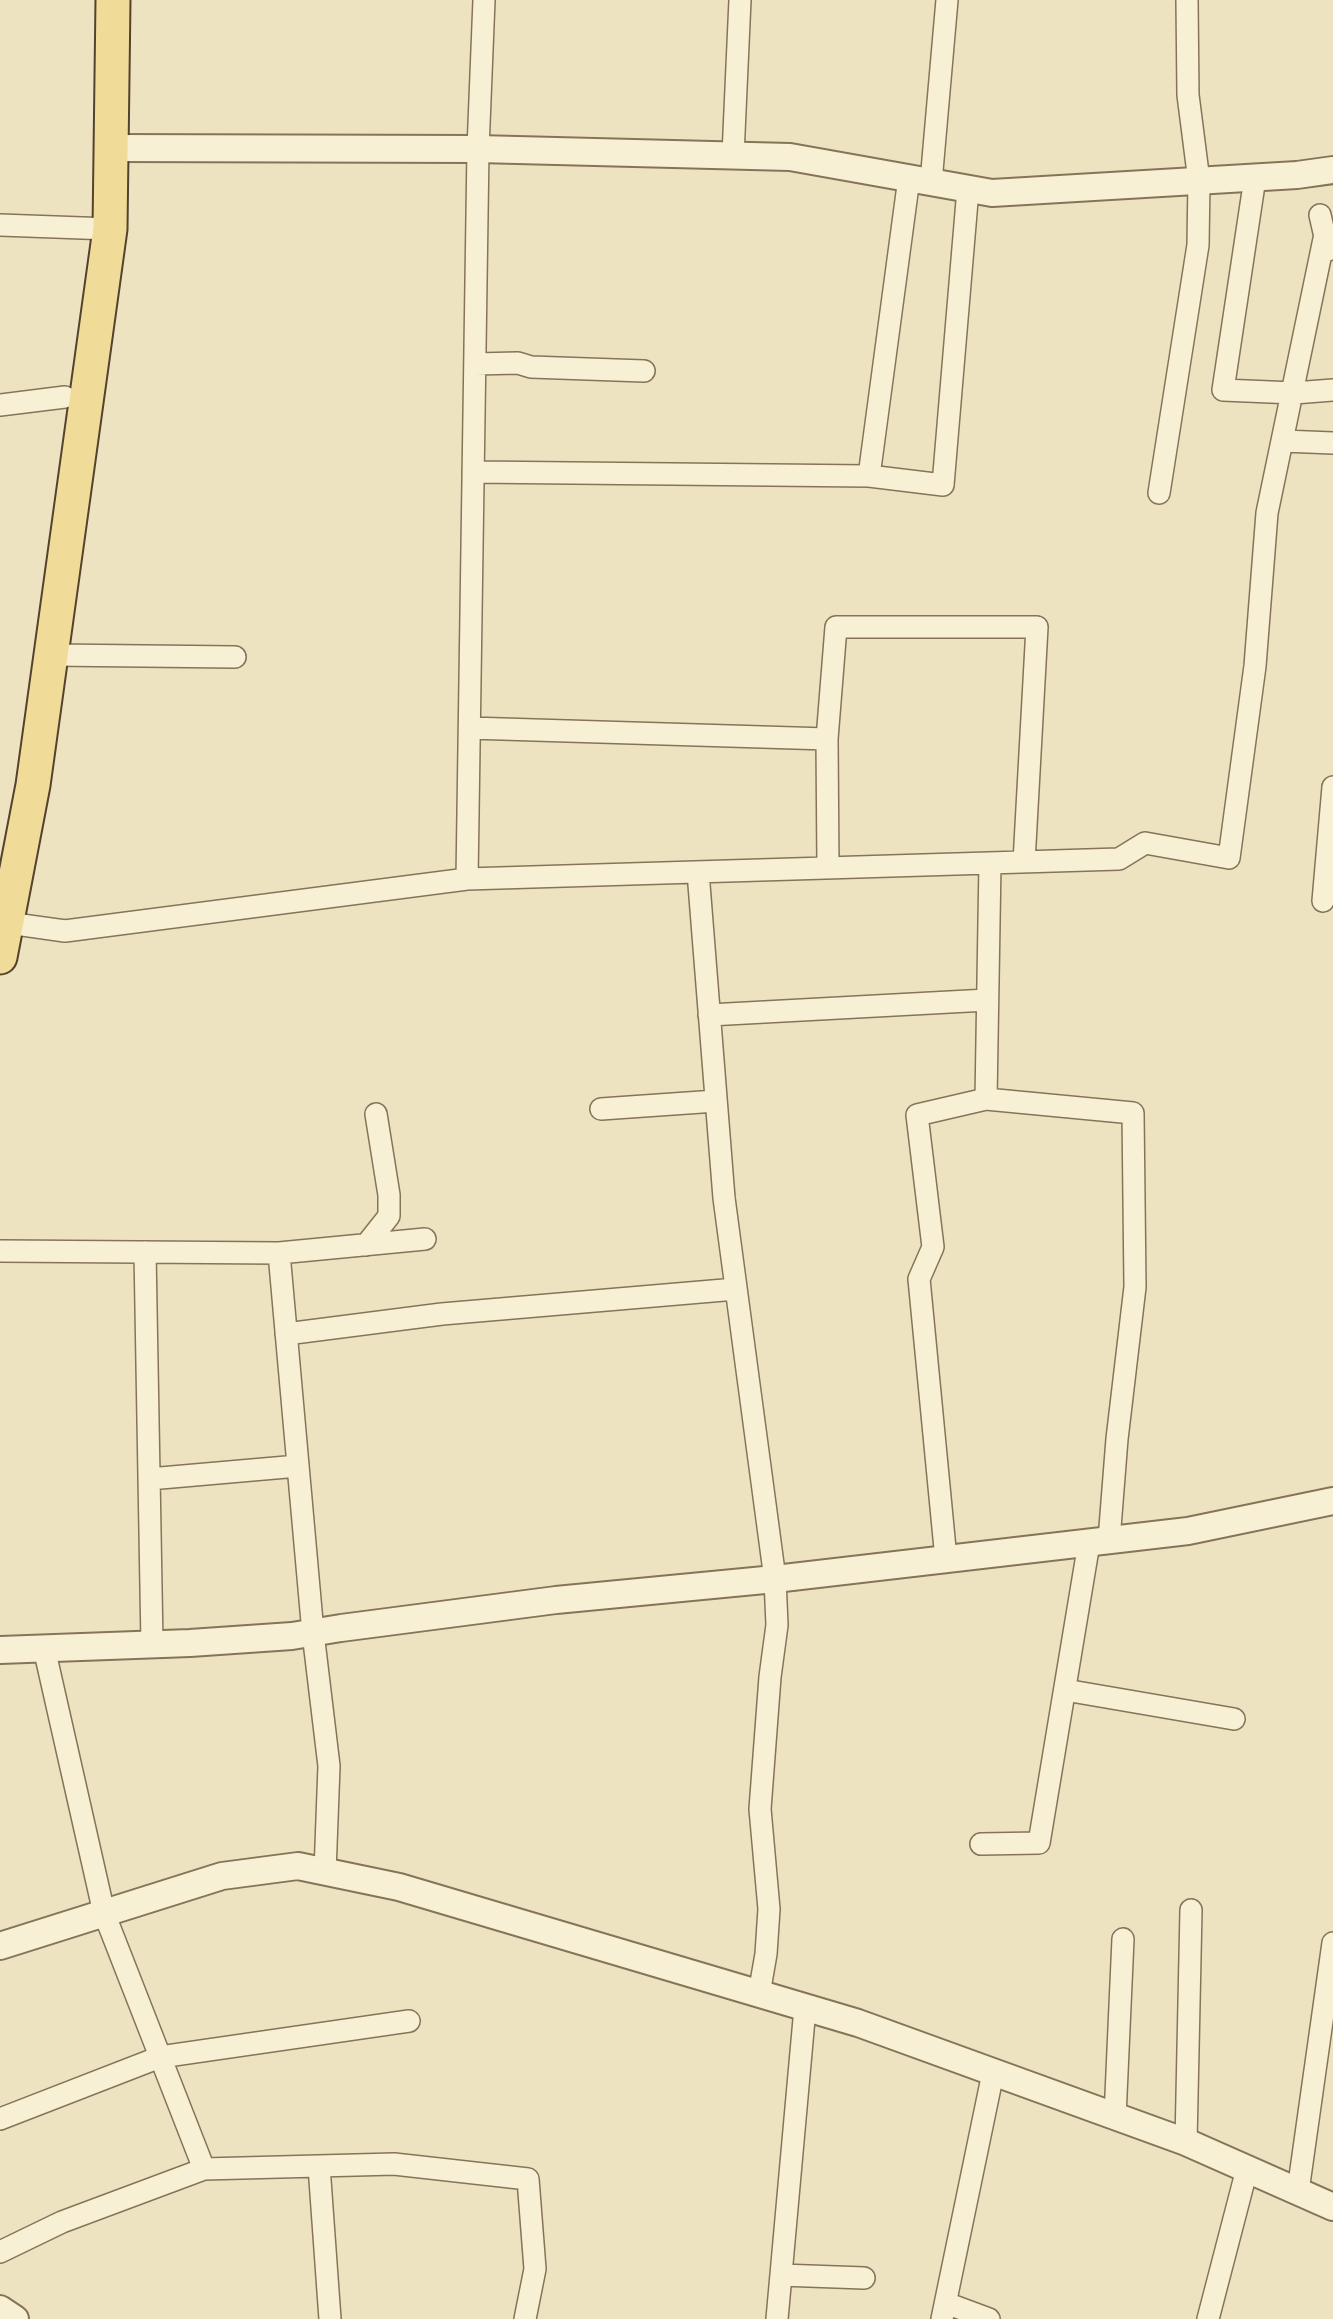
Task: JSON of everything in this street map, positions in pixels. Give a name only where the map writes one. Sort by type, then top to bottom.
[{"type":"main road","points":[[0,853],[13,782],[65,397],[100,228],[93,0]]},
{"type":"main road","points":[[0,957],[4,923],[33,785],[52,655],[111,148],[113,0]]},
{"type":"street","points":[[467,879],[478,149],[484,0]]},
{"type":"street","points":[[733,155],[740,0]]},
{"type":"street","points":[[869,476],[920,180],[947,0]]},
{"type":"street","points":[[1159,493],[1198,244],[1199,181],[1188,94],[1187,0]]},
{"type":"street","points":[[111,148],[478,149],[790,157],[992,193],[1255,178],[1333,170]]},
{"type":"street","points":[[1255,178],[1223,390],[1294,393],[1333,390]]},
{"type":"street","points":[[473,472],[869,476],[943,485],[968,189]]},
{"type":"street","points":[[1320,215],[1333,266]]},
{"type":"street","points":[[0,225],[100,228]]},
{"type":"street","points":[[4,923],[65,930],[467,879],[1119,859],[1145,843],[1229,859],[1255,666],[1267,513],[1324,239]]},
{"type":"street","points":[[475,364],[518,362],[531,367],[644,371]]},
{"type":"street","points":[[0,405],[65,397]]},
{"type":"street","points":[[1283,440],[1333,443]]},
{"type":"street","points":[[828,868],[827,739],[836,627],[1037,628],[1024,862]]},
{"type":"street","points":[[52,655],[235,657]]},
{"type":"street","points":[[470,728],[827,739]]},
{"type":"street","points":[[1323,901],[1333,787]]},
{"type":"street","points":[[986,1099],[990,863]]},
{"type":"street","points":[[698,872],[724,1198],[775,1579],[777,1625],[770,1677],[760,1809],[769,1909],[766,1954],[759,1994]]},
{"type":"street","points":[[709,1015],[988,1000]]},
{"type":"street","points":[[946,1559],[919,1279],[933,1247],[917,1115],[986,1099],[1133,1113],[1135,1287],[1117,1439],[1099,1541],[1065,1690],[1039,1843],[981,1844]]},
{"type":"street","points":[[601,1109],[716,1101]]},
{"type":"street","points":[[366,1245],[389,1216],[389,1195],[376,1114]]},
{"type":"street","points":[[0,1251],[279,1253],[425,1239]]},
{"type":"street","points":[[145,1252],[152,1644]]},
{"type":"street","points":[[279,1253],[313,1633],[329,1766],[326,1872]]},
{"type":"street","points":[[286,1334],[442,1314],[736,1289]]},
{"type":"street","points":[[149,1479],[298,1466]]},
{"type":"street","points":[[0,1650],[292,1636],[556,1600],[775,1579],[1188,1531],[1333,1501]]},
{"type":"street","points":[[44,1648],[104,1913],[204,2169]]},
{"type":"street","points":[[1065,1690],[1234,1719]]},
{"type":"street","points":[[0,1946],[222,1876],[299,1866],[399,1887],[858,2023],[1186,2143],[1333,2207]]},
{"type":"street","points":[[1186,2143],[1191,1910]]},
{"type":"street","points":[[1115,2117],[1123,1939]]},
{"type":"street","points":[[1298,2191],[1333,1943]]},
{"type":"street","points":[[777,2319],[805,2008]]},
{"type":"street","points":[[0,2119],[160,2057],[409,2021]]},
{"type":"street","points":[[989,2319],[944,2311],[993,2073]]},
{"type":"street","points":[[0,2252],[62,2222],[204,2169],[394,2164],[528,2179],[535,2269],[526,2319]]},
{"type":"street","points":[[319,2166],[330,2319]]},
{"type":"street","points":[[1208,2319],[1247,2169]]},
{"type":"street","points":[[781,2274],[864,2278]]},
{"type":"street","points":[[0,2309],[15,2319]]}]
